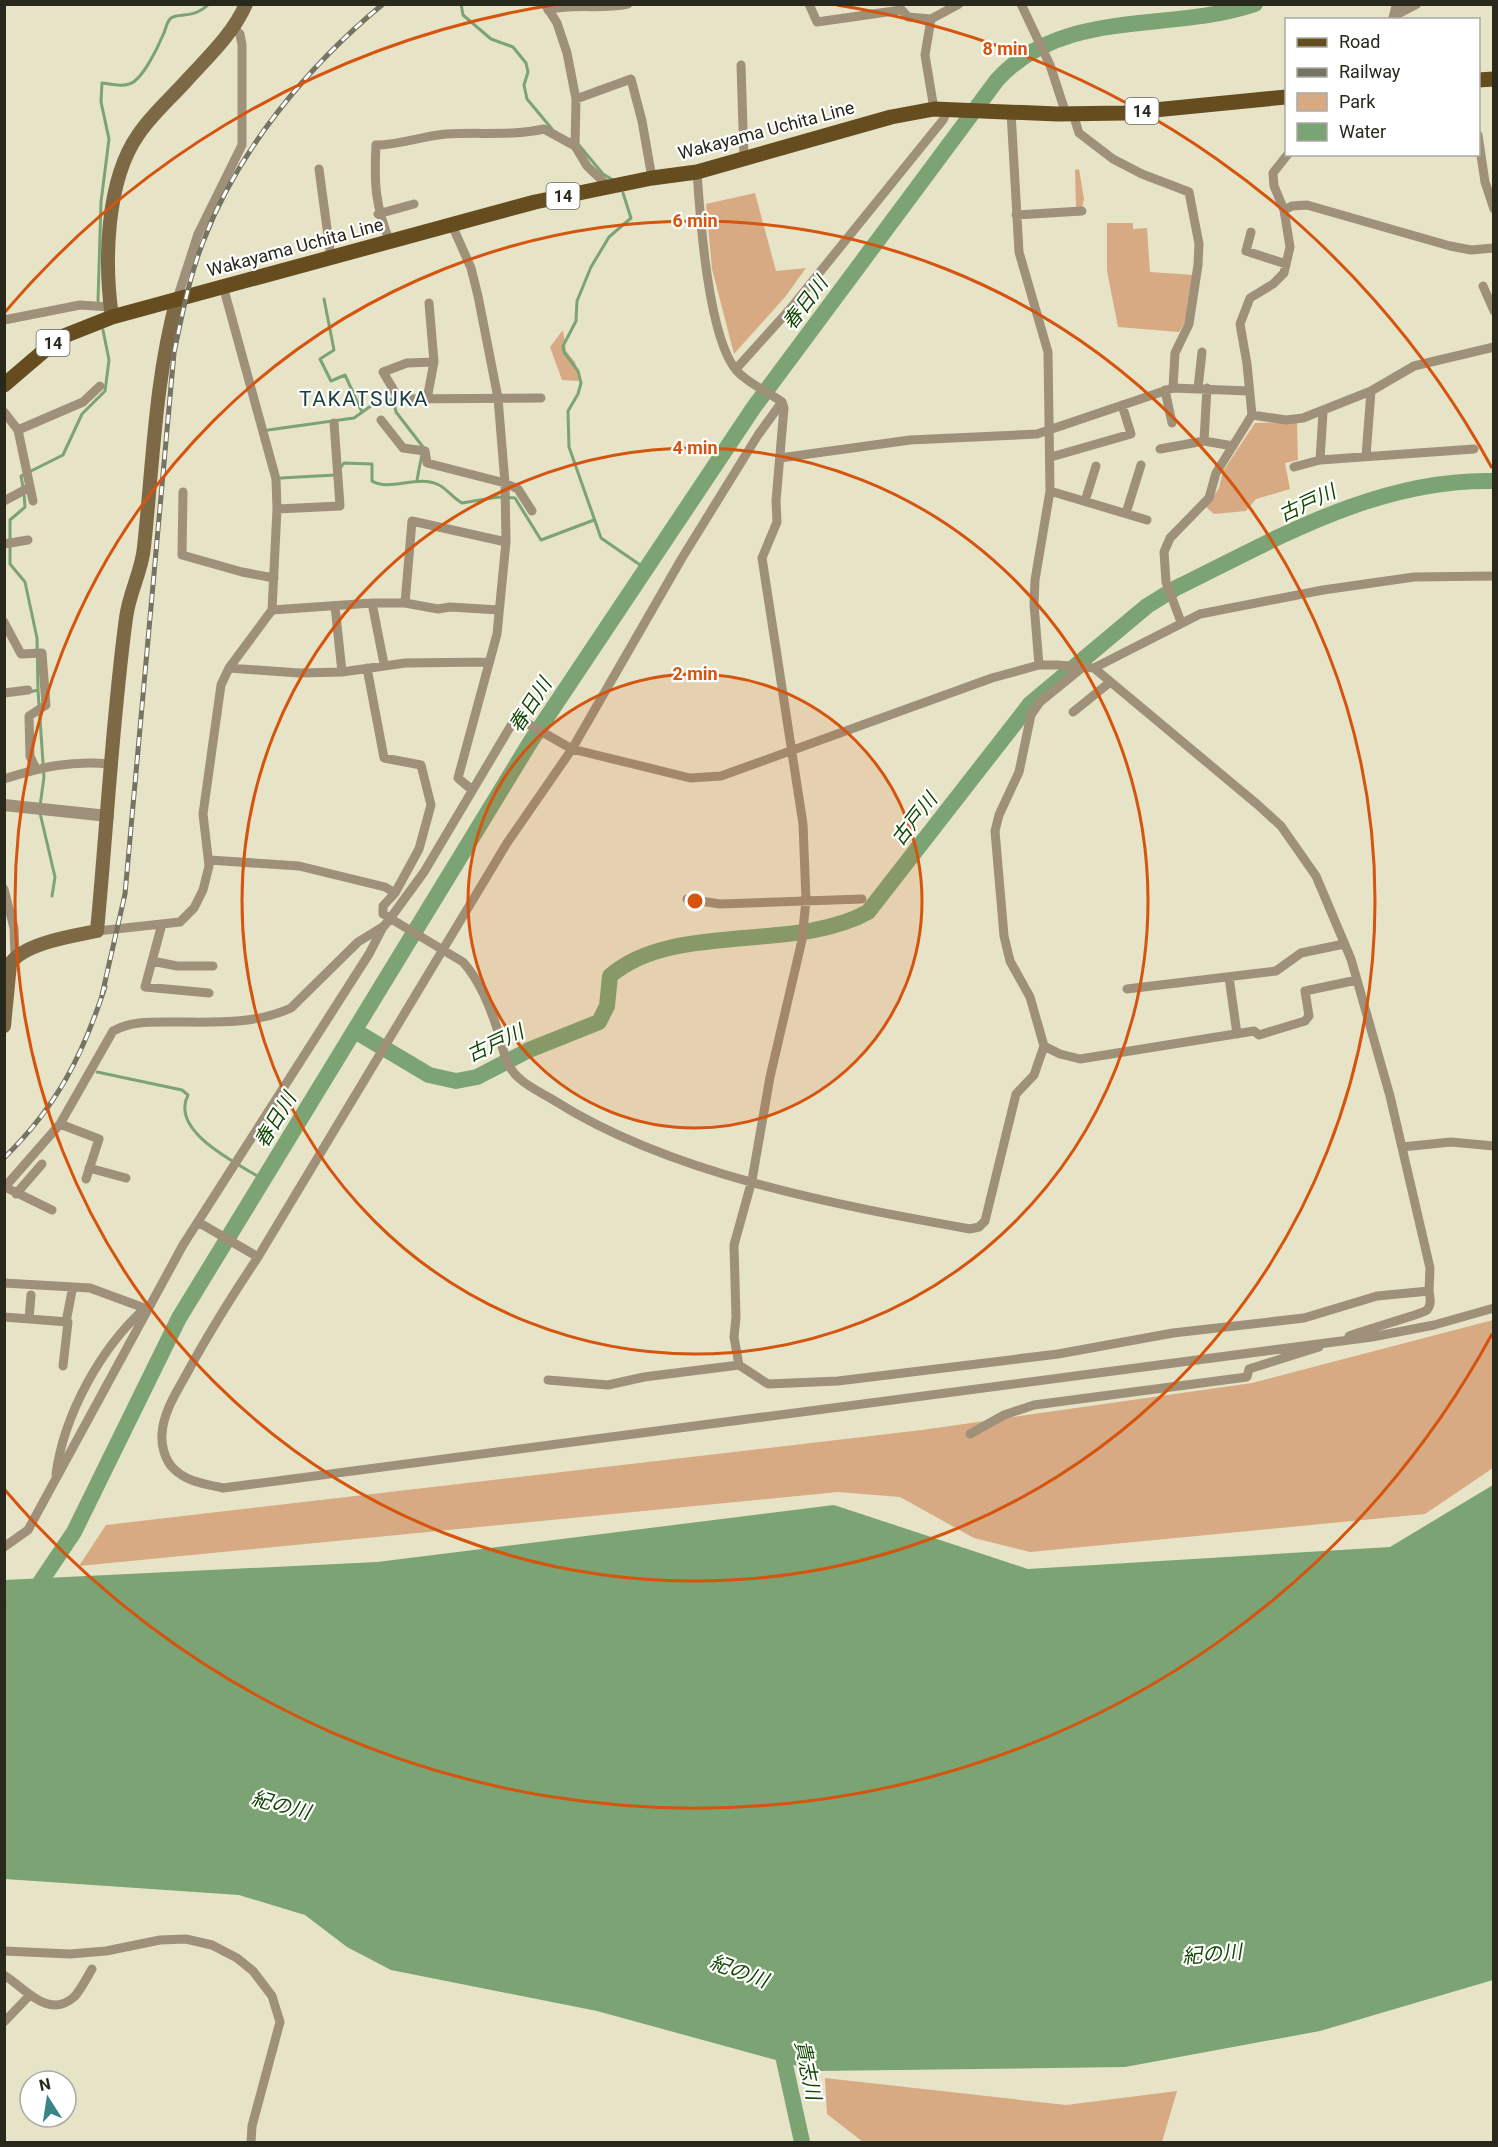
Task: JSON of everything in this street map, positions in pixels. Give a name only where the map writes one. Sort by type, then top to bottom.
[{"type":"main road","points":[[111,312],[108,273],[112,219],[116,177],[124,157],[138,134],[233,28],[246,4]]},
{"type":"main road","name":"Wakayama Uchita Line","points":[[4,385],[60,338],[111,312],[177,299],[535,202],[652,178],[697,172],[891,117],[944,109],[1070,114],[1124,113],[1285,97]]},
{"type":"main road","points":[[4,1026],[10,964],[15,956],[52,941],[97,931],[108,816],[110,764],[126,616],[144,551],[167,335],[177,299]]},
{"type":"street","points":[[609,187],[587,166],[574,141],[576,99],[564,39],[546,7],[567,5],[605,9],[628,4]]},
{"type":"street","points":[[809,4],[817,22],[900,7],[908,17],[931,19],[959,4]]},
{"type":"street","points":[[1021,4],[1079,133],[1113,159],[1142,174],[1189,192],[1199,244],[1198,265],[1189,324],[1175,353],[1169,389],[1172,423]]},
{"type":"street","points":[[1396,13],[1417,4]]},
{"type":"street","points":[[739,372],[943,120],[944,109],[925,55],[931,19]]},
{"type":"street","points":[[177,299],[198,234],[242,145],[242,45],[240,34],[233,28]]},
{"type":"street","points":[[741,65],[744,159]]},
{"type":"street","points":[[576,99],[631,79],[642,121],[652,178]]},
{"type":"street","points":[[1004,112],[1019,252],[1048,352],[1050,490],[1035,580],[1039,665]]},
{"type":"street","points":[[390,242],[378,214],[374,184],[376,144],[394,144],[443,135],[496,132],[521,134],[544,129],[574,141]]},
{"type":"street","points":[[1480,143],[1485,182],[1494,209]]},
{"type":"street","points":[[1180,622],[1166,582],[1164,552],[1170,538],[1209,498],[1216,472],[1252,415],[1240,324],[1250,298],[1273,284],[1284,273],[1290,247],[1284,210],[1274,186],[1273,173],[1286,156]]},
{"type":"street","points":[[319,169],[331,258]]},
{"type":"street","points":[[697,172],[710,297],[739,372],[778,399],[784,408],[777,522],[762,558],[803,824],[807,900],[802,940],[770,1077],[752,1180],[734,1245],[734,1337],[739,1365]]},
{"type":"street","points":[[378,214],[414,204]]},
{"type":"street","points":[[1284,210],[1292,206],[1307,206],[1450,246],[1471,250],[1494,248]]},
{"type":"street","points":[[1016,214],[1082,211]]},
{"type":"street","points":[[452,225],[471,268],[498,398],[505,483],[506,542],[499,610],[489,662],[458,778],[472,790]]},
{"type":"street","points":[[1251,232],[1246,251],[1286,264]]},
{"type":"street","points":[[97,931],[185,920],[203,890],[209,860],[203,814],[218,698],[230,668],[272,610],[277,509],[276,478],[223,286]]},
{"type":"street","points":[[1483,286],[1494,310]]},
{"type":"street","points":[[427,399],[434,362],[429,303]]},
{"type":"street","points":[[4,320],[80,306],[111,312]]},
{"type":"street","points":[[1252,415],[1286,420],[1323,412],[1371,391],[1414,366],[1494,347]]},
{"type":"street","points":[[1202,352],[1204,441]]},
{"type":"street","points":[[434,362],[407,363],[383,372],[399,399],[541,398]]},
{"type":"street","points":[[18,430],[83,402],[100,386]]},
{"type":"street","points":[[780,458],[910,440],[1002,436],[1050,431],[1169,389],[1202,388],[1249,391]]},
{"type":"street","points":[[1366,456],[1371,391]]},
{"type":"street","points":[[778,399],[682,558],[572,749],[507,843],[440,948],[258,1257],[214,1322],[170,1404],[164,1421],[161,1436],[165,1454],[173,1468],[191,1481],[223,1488],[1334,1341],[1434,1325],[1494,1308]]},
{"type":"street","points":[[1051,458],[1131,434],[1122,405]]},
{"type":"street","points":[[4,412],[18,430],[33,501]]},
{"type":"street","points":[[1320,460],[1323,412]]},
{"type":"street","points":[[381,420],[404,448],[425,451],[427,463],[505,483],[518,489],[532,511]]},
{"type":"street","points":[[277,509],[340,506],[334,423]]},
{"type":"street","points":[[1160,449],[1204,441],[1233,446]]},
{"type":"street","points":[[1294,467],[1320,460],[1474,449]]},
{"type":"street","points":[[1126,513],[1141,465]]},
{"type":"street","points":[[1085,501],[1096,466]]},
{"type":"street","points":[[4,501],[30,487]]},
{"type":"street","points":[[1050,490],[1147,520]]},
{"type":"street","points":[[183,492],[182,555],[242,572],[274,578]]},
{"type":"street","points":[[405,603],[412,522],[506,542]]},
{"type":"street","points":[[4,544],[28,540]]},
{"type":"street","points":[[4,1547],[28,1530],[146,1309],[198,1222],[424,872],[516,717],[561,745],[572,749],[690,778],[721,776],[992,678],[1039,665],[1094,668],[1180,622],[1200,614],[1323,590],[1414,577],[1494,576]]},
{"type":"street","points":[[372,603],[384,664]]},
{"type":"street","points":[[272,610],[405,603],[438,609],[450,607],[499,610]]},
{"type":"street","points":[[335,606],[342,672]]},
{"type":"street","points":[[4,622],[21,654],[42,653],[46,705],[29,716],[30,756],[36,769]]},
{"type":"street","points":[[230,668],[262,673],[342,672],[384,664],[489,662]]},
{"type":"street","points":[[366,668],[384,758],[421,765],[431,805],[416,855],[395,893],[383,906],[383,914],[390,922],[463,962],[472,972],[487,1004],[502,1051],[519,1079],[581,1118],[633,1141],[706,1168],[905,1217],[970,1230],[979,1227],[985,1221],[1016,1094],[1034,1075],[1044,1046],[1030,997],[1010,961],[1004,936],[995,831],[999,815],[1019,772],[1031,715],[1040,702],[1083,667]]},
{"type":"street","points":[[970,1434],[1004,1415],[1034,1405],[1247,1377],[1249,1369],[1397,1319],[1421,1314],[1428,1309],[1431,1301],[1430,1268],[1402,1147],[1357,980],[1316,876],[1281,826],[1094,668]]},
{"type":"street","points":[[1073,712],[1109,683]]},
{"type":"street","points":[[4,693],[28,690]]},
{"type":"street","points":[[4,778],[36,769],[82,761],[110,764]]},
{"type":"street","points":[[4,805],[108,816]]},
{"type":"street","points":[[209,860],[299,866],[386,887],[395,893]]},
{"type":"street","points":[[4,889],[14,928],[15,956]]},
{"type":"street","points":[[687,899],[720,904],[862,899]]},
{"type":"street","points":[[52,1210],[5,1187],[60,1124],[113,1030],[137,1022],[235,1022],[278,1014],[291,1008],[358,942],[390,922]]},
{"type":"street","points":[[162,924],[145,987],[209,993]]},
{"type":"street","points":[[1127,989],[1276,971],[1301,954],[1344,944]]},
{"type":"street","points":[[152,961],[177,966],[213,966]]},
{"type":"street","points":[[1229,976],[1236,1034]]},
{"type":"street","points":[[1044,1046],[1060,1054],[1080,1059],[1254,1031],[1259,1035],[1305,1021],[1309,1016],[1305,992],[1357,980]]},
{"type":"street","points":[[60,1124],[99,1139],[86,1179]]},
{"type":"street","points":[[1402,1147],[1451,1142],[1494,1146]]},
{"type":"street","points":[[16,1194],[42,1164]]},
{"type":"street","points":[[89,1168],[126,1178]]},
{"type":"street","points":[[198,1222],[258,1257]]},
{"type":"street","points":[[4,1283],[90,1288],[146,1309]]},
{"type":"street","points":[[63,1366],[68,1322],[66,1322],[72,1291]]},
{"type":"street","points":[[548,1380],[609,1385],[644,1377],[739,1365],[768,1384],[838,1381],[1058,1354],[1173,1333],[1304,1318],[1377,1296],[1429,1291]]},
{"type":"street","points":[[28,1319],[31,1295]]},
{"type":"street","points":[[55,1482],[57,1462],[74,1412],[119,1336],[146,1309]]},
{"type":"street","points":[[4,1317],[66,1322]]},
{"type":"street","points":[[4,1951],[70,1954],[106,1951],[160,1940],[186,1939],[212,1945],[237,1958],[253,1971],[272,1996],[280,2022],[260,2094],[251,2142]]},
{"type":"street","points":[[6,1979],[48,2005],[58,2005],[74,1997],[92,1969]]},
{"type":"street","points":[[4,2022],[30,1995]]},
{"type":"green space","points":[[1079,169],[1084,199],[1082,208],[1076,208],[1075,170]]},
{"type":"green space","points":[[755,193],[776,271],[806,268],[785,297],[734,354],[712,269],[706,204]]},
{"type":"green space","points":[[1107,223],[1133,223],[1133,229],[1147,228],[1150,272],[1194,275],[1186,320],[1179,332],[1118,327],[1107,271]]},
{"type":"green space","points":[[563,330],[566,351],[575,362],[579,381],[562,380],[550,347]]},
{"type":"green space","points":[[1297,422],[1298,460],[1285,463],[1290,489],[1256,499],[1246,511],[1214,514],[1206,507],[1219,488],[1223,471],[1255,423]]},
{"type":"green space","points":[[1493,1320],[1493,1468],[1425,1514],[1030,1552],[974,1538],[900,1497],[838,1492],[79,1566],[106,1525],[922,1430],[1252,1383]]},
{"type":"green space","points":[[825,2078],[1066,2105],[1177,2091],[1162,2142],[863,2142],[827,2114]]},
{"type":"water","name":"紀の川","points":[[1493,1485],[1493,1980],[1320,2031],[1125,2067],[816,2071],[597,2011],[391,1970],[347,1947],[305,1915],[239,1895],[5,1879],[5,1580],[377,1562],[834,1505],[1028,1569],[1390,1547]]},
{"type":"waterway","points":[[98,301],[101,202],[109,139],[101,102],[102,83],[123,85],[134,82],[149,63],[169,20],[174,16],[192,14],[209,4]]},
{"type":"waterway","points":[[461,4],[463,15],[491,39],[513,47],[526,63],[528,72],[524,85],[527,99],[552,129]]},
{"type":"waterway","name":"春日川","points":[[4,1617],[31,1596],[74,1532],[179,1318],[531,741],[754,407],[997,80],[1024,57],[1053,41],[1085,32],[1222,13],[1255,4]]},
{"type":"waterway","points":[[578,144],[603,174],[613,180]]},
{"type":"waterway","points":[[623,193],[631,218],[609,237],[591,267],[577,301],[576,321],[563,346],[564,352],[578,371],[581,383],[578,394],[568,411],[569,447],[601,538],[646,569]]},
{"type":"waterway","points":[[324,299],[334,350],[320,359],[331,381],[345,375],[362,412]]},
{"type":"waterway","points":[[23,487],[21,476],[63,455],[82,414],[105,391],[109,360],[103,330]]},
{"type":"waterway","points":[[268,430],[354,418],[375,403],[393,399],[396,412],[423,447]]},
{"type":"waterway","points":[[417,480],[422,454]]},
{"type":"waterway","points":[[339,470],[344,463],[372,464],[372,481],[387,485],[431,482],[442,487],[462,503],[498,497],[515,498],[541,540],[594,520]]},
{"type":"waterway","points":[[281,478],[335,475]]},
{"type":"waterway","name":"古戸川","points":[[355,1031],[429,1075],[456,1081],[477,1077],[529,1050],[599,1022],[607,1006],[610,976],[636,959],[666,949],[700,942],[805,932],[838,924],[868,912],[1030,704],[1147,606],[1176,588],[1329,515],[1409,490],[1451,483],[1494,481]]},
{"type":"waterway","points":[[24,494],[25,507],[10,520],[10,564],[25,582],[37,638],[38,690]]},
{"type":"waterway","points":[[29,692],[38,690],[44,777],[40,806]]},
{"type":"waterway","points":[[40,813],[55,877],[52,896]]},
{"type":"waterway","points":[[97,1072],[182,1090],[188,1095],[185,1109],[188,1122],[197,1134],[224,1156],[264,1180]]},
{"type":"waterway","name":"貴志川","points":[[780,2042],[802,2142]]},
{"type":"railway","points":[[102,995],[125,894],[174,353],[190,283],[203,242],[218,208],[255,143],[302,83],[328,55],[383,4]]},
{"type":"railway","points":[[4,1158],[39,1119],[66,1079],[87,1036],[105,987]]},
{"type":"district","name":"TAKATSUKA","points":[[364,399]]}]
